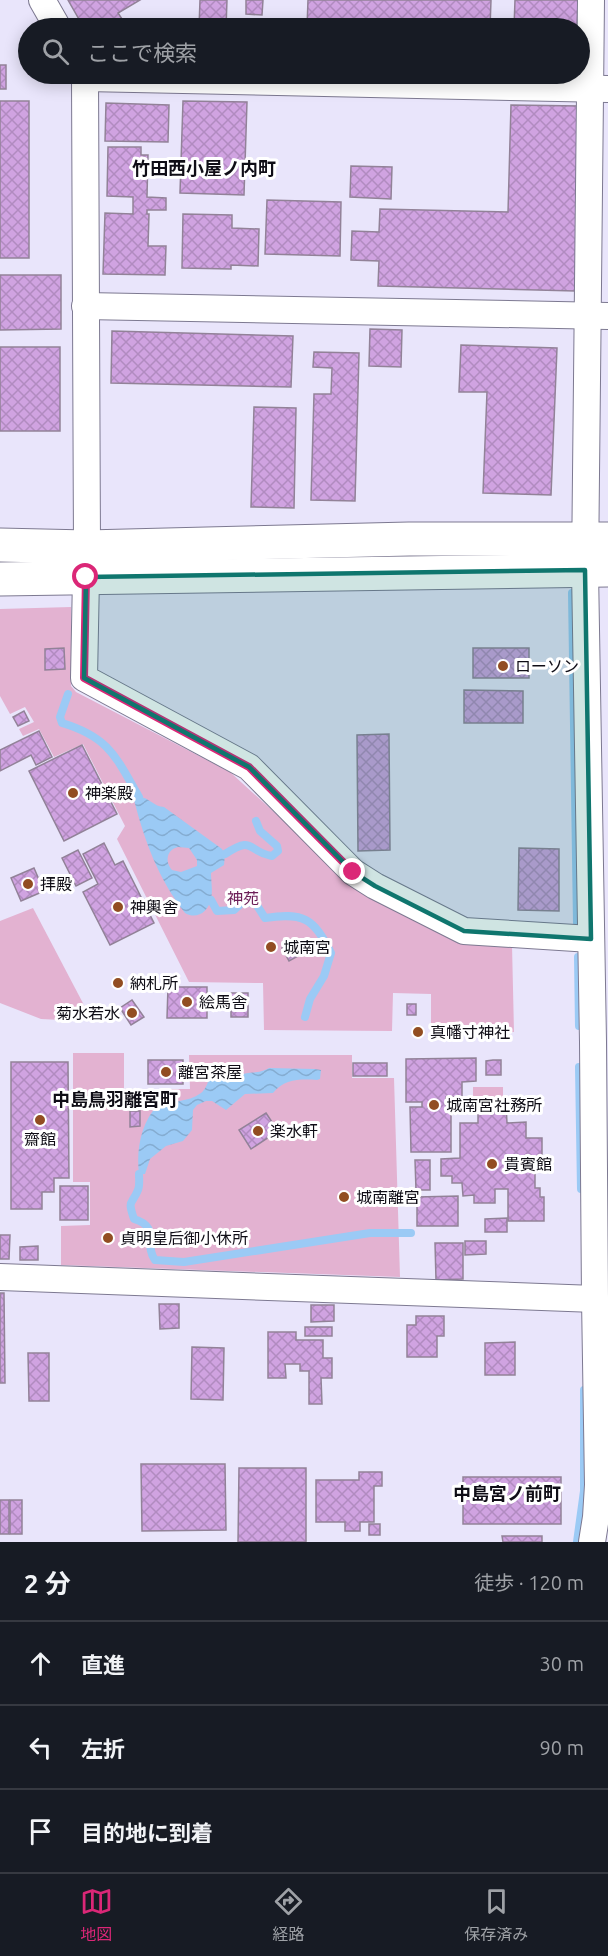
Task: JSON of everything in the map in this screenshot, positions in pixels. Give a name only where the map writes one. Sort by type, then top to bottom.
[{"type":"street","points":[[42,0],[52,18]]},
{"type":"street","points":[[591,0],[599,88],[596,555],[598,811],[591,939],[601,1042],[595,1299],[598,1485],[592,1542]]},
{"type":"street","points":[[83,84],[86,562],[84,678],[249,767],[353,872],[375,886],[464,931],[591,939]]},
{"type":"street","points":[[427,84],[599,88]]},
{"type":"street","points":[[85,306],[597,315]]},
{"type":"street","points":[[0,579],[86,562],[409,539],[596,555]]},
{"type":"street","points":[[0,545],[86,562]]},
{"type":"street","points":[[0,1277],[595,1299]]},
{"type":"highlighted area","points":[[585,570],[591,939],[464,931],[375,886],[353,872],[249,767],[84,678],[86,577]]},
{"type":"green space","name":"神苑","points":[[71,607],[71,686],[76,692],[230,772],[364,894],[456,942],[512,945],[514,1032],[431,1032],[431,994],[393,993],[392,1031],[264,1030],[263,983],[189,982],[117,839],[125,826],[83,744],[54,757],[39,729],[23,736],[19,729],[34,722],[25,707],[10,714],[0,696],[0,609]]},
{"type":"green space","points":[[33,908],[85,1007],[61,1020],[41,1019],[0,1003],[0,921]]},
{"type":"green space","points":[[73,1053],[124,1053],[124,1089],[190,1089],[189,1055],[352,1055],[352,1078],[394,1078],[400,1277],[61,1265],[61,1226],[90,1225],[90,1182],[73,1182]]},
{"type":"green space","points":[[473,1087],[503,1087],[503,1101],[491,1102],[490,1109],[461,1109],[460,1102],[473,1101]]},
{"type":"water","points":[[143,797],[164,807],[222,849],[225,854],[224,865],[211,873],[211,899],[201,914],[194,916],[185,913],[167,886],[148,845],[134,800]],"holes":[[[178,847],[189,848],[197,860],[197,866],[181,872],[172,870],[168,860],[169,853]]]},
{"type":"water","points":[[269,1068],[321,1070],[320,1079],[287,1082],[273,1093],[245,1094],[226,1110],[212,1101],[197,1105],[193,1110],[192,1130],[183,1141],[166,1146],[150,1159],[145,1174],[139,1174],[138,1155],[141,1137],[147,1120],[158,1105],[196,1096],[204,1090],[214,1073],[224,1072],[229,1078]]},
{"type":"building","points":[[68,0],[140,0],[118,13],[121,18],[78,18]]},
{"type":"building","points":[[200,0],[227,0],[226,18],[199,18]]},
{"type":"building","points":[[246,0],[263,0],[262,15],[246,14]]},
{"type":"building","points":[[308,0],[491,0],[490,18],[307,18]]},
{"type":"building","points":[[515,0],[578,0],[577,18],[514,18]]},
{"type":"building","points":[[0,65],[6,65],[6,89],[0,89]]},
{"type":"building","points":[[0,101],[29,101],[29,258],[0,258]]},
{"type":"building","points":[[183,101],[247,102],[244,195],[180,193]]},
{"type":"building","points":[[106,103],[169,105],[168,142],[105,141]]},
{"type":"building","points":[[511,105],[580,106],[575,291],[378,286],[379,261],[351,260],[352,231],[379,232],[380,209],[508,212]]},
{"type":"building","points":[[108,147],[141,147],[141,155],[148,155],[147,197],[166,198],[166,210],[147,210],[149,214],[148,246],[166,246],[165,275],[103,274],[105,213],[133,214],[133,197],[107,196]]},
{"type":"building","points":[[351,166],[392,167],[391,199],[350,197]]},
{"type":"building","points":[[267,200],[341,202],[340,256],[265,254]]},
{"type":"building","points":[[183,214],[232,215],[232,228],[259,229],[258,266],[231,265],[231,269],[182,268]]},
{"type":"building","points":[[0,275],[61,275],[61,329],[0,330]]},
{"type":"building","points":[[370,329],[402,330],[401,367],[369,366]]},
{"type":"building","points":[[112,331],[293,336],[291,387],[111,383]]},
{"type":"building","points":[[461,345],[557,348],[551,495],[483,493],[487,392],[459,392]]},
{"type":"building","points":[[0,347],[60,347],[60,431],[0,431]]},
{"type":"building","points":[[314,352],[359,353],[355,501],[311,500],[314,394],[331,394],[332,368],[313,367]]},
{"type":"building","points":[[254,407],[296,408],[294,508],[251,507]]},
{"type":"building","points":[[64,648],[65,669],[45,670],[45,649]]},
{"type":"building","points":[[473,648],[529,648],[529,678],[473,678]]},
{"type":"building","points":[[464,690],[523,691],[523,723],[464,723]]},
{"type":"building","points":[[24,711],[29,721],[18,726],[13,717]]},
{"type":"building","points":[[39,731],[52,757],[36,765],[31,755],[0,771],[0,750]]},
{"type":"building","points":[[389,734],[390,850],[358,851],[357,735]]},
{"type":"building","name":"神楽殿","points":[[82,745],[117,814],[64,841],[29,771]]},
{"type":"building","name":"神輿舎","points":[[104,843],[115,865],[123,861],[154,923],[110,945],[83,892],[98,884],[83,854]]},
{"type":"building","points":[[519,848],[559,849],[559,911],[518,910]]},
{"type":"building","points":[[78,850],[92,878],[76,886],[62,858]]},
{"type":"building","name":"拝殿","points":[[34,868],[44,891],[21,901],[11,878]]},
{"type":"building","points":[[294,942],[300,955],[289,961],[282,948]]},
{"type":"building","name":"絵馬舎","points":[[168,987],[207,987],[207,1018],[167,1018]]},
{"type":"building","points":[[231,993],[248,993],[248,1017],[231,1017]]},
{"type":"building","name":"菊水若水","points":[[132,1000],[144,1017],[131,1025],[120,1008]]},
{"type":"building","points":[[407,1004],[416,1004],[416,1015],[407,1015]]},
{"type":"building","name":"城南宮社務所","points":[[476,1058],[476,1081],[462,1082],[462,1097],[446,1097],[446,1107],[451,1107],[451,1152],[411,1152],[410,1107],[422,1107],[422,1102],[406,1102],[406,1059]]},
{"type":"building","name":"離宮茶屋","points":[[148,1060],[183,1060],[183,1084],[148,1084]]},
{"type":"building","points":[[501,1060],[501,1075],[486,1075],[486,1061]]},
{"type":"building","name":"齋館","points":[[11,1062],[68,1062],[69,1178],[54,1178],[54,1192],[42,1192],[42,1209],[11,1209]]},
{"type":"building","points":[[353,1063],[387,1063],[387,1076],[353,1076]]},
{"type":"building","name":"貴賓館","points":[[495,1104],[506,1104],[507,1123],[526,1122],[526,1138],[542,1138],[542,1169],[535,1169],[535,1188],[540,1188],[540,1197],[544,1197],[544,1221],[508,1221],[508,1189],[495,1189],[495,1203],[474,1203],[474,1195],[463,1196],[462,1183],[452,1183],[452,1176],[441,1176],[441,1159],[460,1158],[460,1123],[478,1123],[478,1113],[496,1112]]},
{"type":"building","points":[[130,1111],[140,1111],[140,1126],[130,1127]]},
{"type":"building","name":"楽水軒","points":[[266,1113],[278,1131],[251,1149],[239,1130]]},
{"type":"building","points":[[415,1160],[430,1160],[430,1190],[416,1190]]},
{"type":"building","points":[[60,1186],[88,1186],[88,1220],[60,1220]]},
{"type":"building","points":[[458,1196],[458,1226],[417,1226],[417,1197]]},
{"type":"building","points":[[507,1218],[507,1232],[485,1232],[485,1219]]},
{"type":"building","points":[[0,1235],[10,1235],[9,1259],[0,1259]]},
{"type":"building","points":[[465,1241],[486,1241],[486,1254],[465,1255]]},
{"type":"building","points":[[435,1243],[463,1243],[463,1279],[436,1280]]},
{"type":"building","points":[[38,1246],[38,1260],[20,1260],[20,1247]]},
{"type":"building","points":[[0,1293],[4,1293],[5,1383],[0,1383]]},
{"type":"building","points":[[159,1304],[179,1304],[179,1328],[160,1329]]},
{"type":"building","points":[[311,1305],[334,1305],[334,1321],[311,1322]]},
{"type":"building","points":[[416,1316],[444,1316],[444,1336],[437,1336],[437,1357],[407,1357],[407,1325],[416,1325]]},
{"type":"building","points":[[305,1327],[332,1327],[332,1336],[305,1336]]},
{"type":"building","points":[[268,1332],[296,1332],[296,1340],[323,1340],[323,1358],[332,1358],[332,1378],[321,1378],[322,1404],[309,1404],[309,1371],[300,1371],[300,1364],[285,1364],[286,1378],[268,1378]]},
{"type":"building","points":[[515,1342],[515,1375],[485,1375],[485,1343]]},
{"type":"building","points":[[192,1347],[224,1348],[223,1400],[191,1399]]},
{"type":"building","points":[[28,1353],[49,1353],[49,1401],[29,1401]]},
{"type":"building","points":[[141,1464],[225,1464],[226,1530],[142,1531]]},
{"type":"building","points":[[239,1468],[306,1468],[306,1542],[238,1542]]},
{"type":"building","points":[[359,1472],[382,1472],[382,1486],[374,1486],[374,1522],[360,1522],[360,1531],[345,1531],[345,1522],[316,1522],[316,1480],[359,1480]]},
{"type":"building","points":[[463,1477],[561,1477],[561,1524],[463,1524]]},
{"type":"building","points":[[0,1500],[9,1500],[9,1534],[0,1534]]},
{"type":"building","points":[[10,1500],[22,1500],[22,1534],[10,1534]]},
{"type":"building","points":[[369,1524],[380,1524],[380,1535],[369,1535]]},
{"type":"building","points":[[502,1536],[542,1536],[542,1542],[503,1542]]},
{"type":"waterway","points":[[572,593],[577,923]]},
{"type":"waterway","points":[[68,694],[60,717],[62,723],[91,735],[110,750],[139,797]]},
{"type":"waterway","points":[[225,854],[246,845],[272,856],[278,851],[277,846],[260,831],[256,821]]},
{"type":"waterway","points":[[211,900],[217,911],[234,910],[244,901],[256,904],[265,918],[298,917],[306,920],[319,932],[331,953],[324,976],[310,999],[305,1017]]},
{"type":"waterway","points":[[578,957],[579,1026]]},
{"type":"waterway","points":[[579,1067],[581,1189]]},
{"type":"waterway","points":[[139,1174],[139,1188],[131,1203],[131,1208],[134,1219],[142,1222],[149,1231],[150,1248],[155,1260],[184,1262],[370,1233],[411,1233]]},
{"type":"waterway","points":[[577,1542],[584,1491],[584,1390]]},
{"type":"place","name":"ローソン","points":[[503,666]]},
{"type":"place","name":"神楽殿","points":[[73,793]]},
{"type":"place","name":"拝殿","points":[[28,884]]},
{"type":"place","name":"神輿舎","points":[[118,907]]},
{"type":"place","name":"城南宮","points":[[271,947]]},
{"type":"place","name":"納札所","points":[[118,983]]},
{"type":"place","name":"絵馬舎","points":[[187,1002]]},
{"type":"place","name":"菊水若水","points":[[132,1013]]},
{"type":"place","name":"真幡寸神社","points":[[418,1032]]},
{"type":"place","name":"離宮茶屋","points":[[166,1072]]},
{"type":"place","name":"城南宮社務所","points":[[434,1105]]},
{"type":"place","name":"齋館","points":[[40,1120]]},
{"type":"place","name":"楽水軒","points":[[258,1131]]},
{"type":"place","name":"貴賓館","points":[[492,1164]]},
{"type":"place","name":"城南離宮","points":[[344,1197]]},
{"type":"place","name":"貞明皇后御小休所","points":[[108,1238]]},
{"type":"district","name":"竹田西小屋ノ内町","points":[[204,168]]},
{"type":"district","name":"中島鳥羽離宮町","points":[[115,1099]]},
{"type":"district","name":"中島宮ノ前町","points":[[507,1493]]},
{"type":"route","points":[[86,577],[84,678],[249,767],[353,872]]}]
